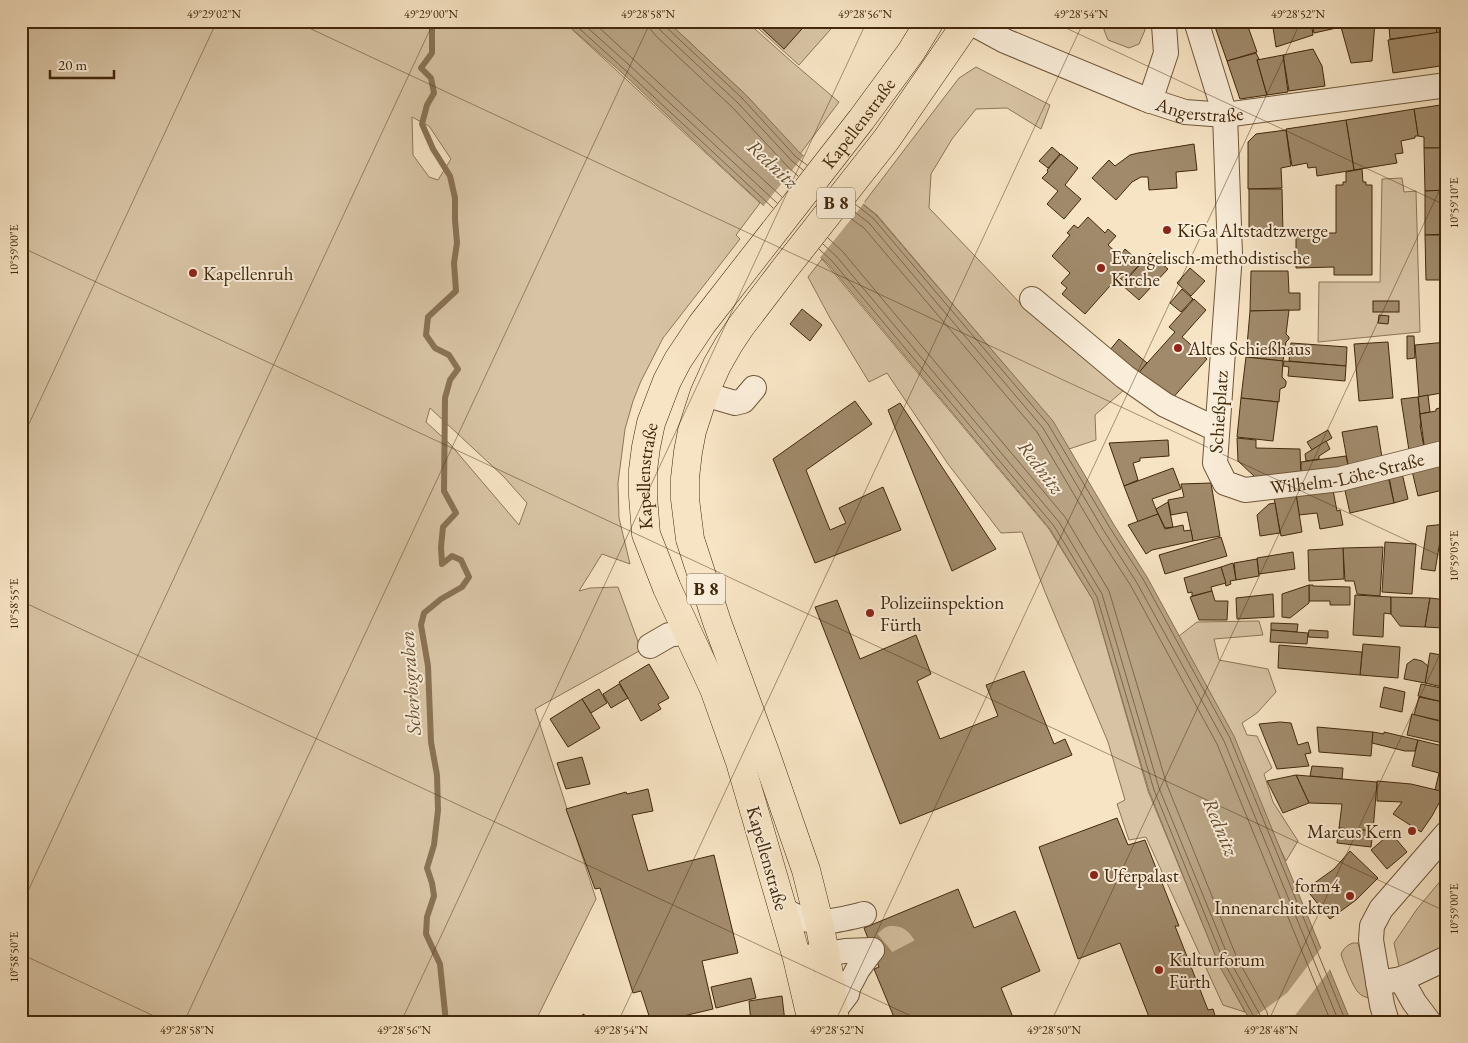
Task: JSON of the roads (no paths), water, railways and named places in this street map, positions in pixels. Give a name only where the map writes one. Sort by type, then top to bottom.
[{"type":"main road","name":"Kapellenstraße","points":[[827,1018],[797,958],[740,762],[714,689],[664,582],[646,534],[643,496],[646,448],[651,423],[659,400],[678,360],[702,324],[861,120],[911,52],[930,21]]},
{"type":"main road","name":"Kapellenstraße","points":[[827,1018],[835,952],[819,922],[803,862],[717,622],[690,539],[685,478],[688,452],[692,430],[704,394],[729,344],[786,267],[886,140],[968,21]]},
{"type":"street","name":"Angerstraße","points":[[968,21],[1005,41],[1150,101],[1185,112],[1225,115],[1447,85]]},
{"type":"street","points":[[1150,101],[1166,53],[1164,25],[1161,21]]},
{"type":"street","name":"Schießplatz","points":[[1196,21],[1225,115],[1230,254],[1215,463],[1225,482],[1245,490]]},
{"type":"street","points":[[1032,299],[1125,377],[1166,405],[1216,429]]},
{"type":"street","points":[[704,394],[734,403],[743,401],[754,388]]},
{"type":"street","name":"Wilhelm-Löhe-Straße","points":[[1245,490],[1340,479],[1447,452]]},
{"type":"street","points":[[650,646],[669,635],[688,632]]},
{"type":"street","points":[[1429,1022],[1414,1002],[1390,981],[1371,940],[1372,926],[1381,909],[1447,833]]},
{"type":"street","points":[[783,909],[793,916],[804,920],[819,922],[839,921],[864,914]]},
{"type":"street","points":[[797,958],[835,952],[869,943],[847,994],[827,1018]]},
{"type":"street","points":[[1390,981],[1411,976],[1447,958]]},
{"type":"street","points":[[1387,1022],[1390,981]]},
{"type":"water","name":"Rednitz","points":[[563,21],[667,21],[746,95],[800,153],[876,215],[1053,421],[1147,577],[1234,736],[1351,1022],[1251,1022],[1220,967],[1149,791],[1093,600],[1050,529],[828,264],[621,72]]},
{"type":"waterway","name":"Scherbsgraben","points":[[432,21],[432,53],[421,68],[431,78],[434,93],[427,105],[422,124],[433,149],[450,176],[455,198],[457,243],[454,263],[456,291],[428,317],[426,335],[435,348],[449,355],[458,369],[450,380],[445,398],[444,491],[456,513],[443,527],[441,547],[442,564],[452,556],[461,560],[469,577],[462,587],[441,599],[424,613],[421,625],[428,666],[431,742],[437,775],[438,810],[434,845],[427,868],[434,896],[427,917],[426,934],[440,964],[446,1022]]},
{"type":"tunnel","points":[[885,943],[891,938],[897,939],[906,951]]},
{"type":"place","name":"KiGa Altstadtzwerge","points":[[1167,230]]},
{"type":"place","name":"Evangelisch-methodistische Kirche","points":[[1101,268]]},
{"type":"place","name":"Kapellenruh","points":[[193,273]]},
{"type":"place","name":"Altes Schießhaus","points":[[1178,348]]},
{"type":"place","name":"Polizeiinspektion Fürth","points":[[870,613]]},
{"type":"place","name":"Marcus Kern","points":[[1412,831]]},
{"type":"place","name":"Uferpalast","points":[[1094,875]]},
{"type":"place","name":"form4 Innenarchitekten","points":[[1350,896]]},
{"type":"place","name":"Kulturforum Fürth","points":[[1159,970]]}]
